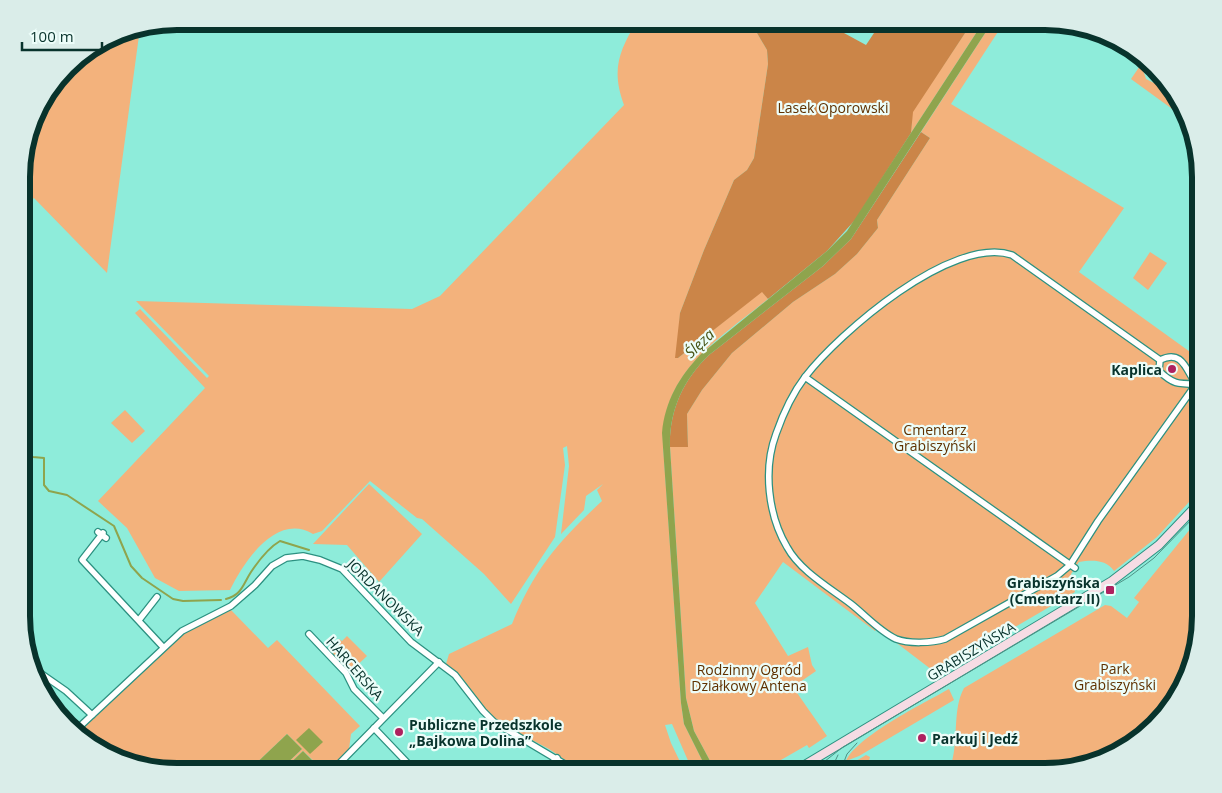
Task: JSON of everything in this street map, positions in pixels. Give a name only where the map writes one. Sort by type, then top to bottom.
[{"type":"main road","name":"GRABISZYŃSKA","points":[[808,763],[1112,581],[1159,545],[1192,510]]},
{"type":"street","points":[[1192,375],[1187,366],[1179,360],[1172,357],[1160,360],[1022,262],[1004,253],[992,252],[977,255],[936,270],[901,290],[834,344],[806,377],[788,405],[774,442],[770,484],[776,521],[786,547],[801,564],[893,637],[910,641],[945,639],[1072,566],[1192,395]]},
{"type":"street","points":[[1160,360],[1159,371],[1167,379],[1175,384],[1192,385]]},
{"type":"street","points":[[806,377],[1072,566]]},
{"type":"street","points":[[102,535],[82,560],[164,647]]},
{"type":"street","name":"JORDANOWSKA","points":[[80,727],[186,628],[231,606],[255,585],[272,566],[286,558],[303,556],[320,560],[342,569],[411,642],[439,662],[462,682],[483,711],[494,722],[564,763]]},
{"type":"street","points":[[139,620],[157,598]]},
{"type":"street","name":"HARCERSKA","points":[[309,634],[346,674],[354,689],[383,718]]},
{"type":"street","name":"HARCERSKA","points":[[340,763],[439,662]]},
{"type":"street","points":[[41,674],[66,691],[92,715]]},
{"type":"street","points":[[374,728],[407,763]]},
{"type":"street","points":[[552,763],[557,758]]},
{"type":"green space","points":[[632,30],[755,30],[767,50],[768,64],[754,158],[747,170],[734,180],[680,313],[678,358],[762,291],[768,299],[712,344],[696,360],[682,378],[672,397],[665,419],[663,445],[681,703],[684,724],[704,763],[689,763],[672,724],[665,725],[681,763],[570,763],[490,715],[462,678],[446,664],[449,654],[512,624],[529,587],[549,557],[573,529],[602,501],[597,490],[603,484],[586,496],[584,510],[561,534],[569,466],[567,446],[563,448],[565,465],[555,537],[511,604],[484,574],[422,519],[417,518],[370,481],[322,531],[313,534],[300,529],[287,529],[275,534],[263,543],[244,566],[230,590],[179,591],[155,578],[127,528],[98,501],[205,388],[135,313],[140,309],[207,378],[209,376],[136,301],[412,309],[440,296],[624,105],[620,93],[618,71],[619,61]]},
{"type":"green space","name":"Lasek Oporowski","points":[[755,30],[838,30],[866,45],[876,30],[967,30],[913,112],[911,133],[855,220],[827,251],[768,299],[762,292],[678,358],[675,358],[680,313],[704,250],[734,180],[747,170],[754,158],[768,64],[767,50]]},
{"type":"green space","points":[[967,30],[978,30],[911,133],[912,112]]},
{"type":"green space","name":"Cmentarz Grabiszyński","points":[[987,30],[999,30],[951,104],[1124,208],[1079,272],[1192,353],[1192,499],[1157,537],[1114,571],[1103,562],[1079,562],[1071,574],[1075,592],[936,673],[877,628],[875,631],[783,562],[755,603],[788,656],[808,647],[812,665],[816,671],[793,687],[827,736],[809,748],[807,745],[776,763],[711,763],[694,731],[686,698],[670,447],[688,447],[687,414],[702,390],[732,353],[793,302],[835,274],[857,254],[878,228],[877,220],[930,138],[921,132]]},
{"type":"green space","points":[[139,35],[107,273],[34,198],[30,202],[31,157],[41,120],[55,95],[80,66],[95,55],[120,41]]},
{"type":"green space","points":[[1141,65],[1144,68],[1146,79],[1159,83],[1177,112],[1131,79]]},
{"type":"green space","points":[[921,132],[930,138],[877,220],[878,228],[857,254],[835,274],[793,302],[732,353],[702,390],[687,414],[688,447],[670,447],[670,434],[675,409],[679,397],[692,375],[709,355],[823,266],[851,239]]},
{"type":"green space","points":[[1150,252],[1167,263],[1148,290],[1133,278]]},
{"type":"green space","points":[[125,410],[145,431],[132,443],[111,423]]},
{"type":"green space","points":[[369,484],[422,534],[379,582],[347,545],[313,544]]},
{"type":"green space","name":"Park Grabiszyński","points":[[1192,527],[1192,626],[1189,645],[1177,681],[1156,713],[1142,727],[1102,752],[1074,760],[1055,763],[951,763],[955,746],[958,706],[964,688],[1105,605],[1111,606],[1127,618],[1139,602],[1134,598]]},
{"type":"green space","points":[[231,610],[268,648],[277,640],[360,726],[351,734],[349,749],[335,763],[316,763],[303,751],[290,763],[287,763],[302,749],[287,734],[256,763],[167,763],[129,755],[112,748],[82,729],[186,631]]},
{"type":"green space","points":[[347,636],[367,656],[350,672],[329,649],[339,639],[342,641]]},
{"type":"green space","points":[[949,689],[954,700],[859,756],[846,761],[852,752],[876,731]]},
{"type":"green space","points":[[866,755],[870,757],[868,763],[853,763]]},
{"type":"shaded area","points":[[978,30],[987,30],[851,239],[823,266],[709,355],[692,375],[679,397],[672,421],[670,447],[686,698],[694,731],[711,763],[704,763],[684,724],[681,703],[662,433],[666,410],[674,390],[701,354],[827,251],[847,231]]},
{"type":"shaded area","points":[[309,728],[323,742],[310,754],[296,740]]},
{"type":"shaded area","points":[[287,734],[302,749],[287,763],[256,763]]},
{"type":"shaded area","points":[[303,751],[315,763],[290,763]]},
{"type":"waterway","points":[[30,455],[44,458],[44,485],[49,491],[67,495],[114,526],[131,566],[142,578],[173,599],[183,601],[221,600]]},
{"type":"waterway","points":[[226,599],[239,592],[261,559],[280,541],[309,550]]},
{"type":"tram line","points":[[823,763],[843,747],[1129,577],[1154,558],[1192,519]]},
{"type":"tram line","points":[[844,763],[847,754],[857,743]]},
{"type":"tram line","points":[[834,763],[838,755]]},
{"type":"place","name":"Kaplica","points":[[1172,369]]},
{"type":"place","name":"Grabiszyńska (Cmentarz II)","points":[[1110,590]]},
{"type":"place","name":"Publiczne Przedszkole „Bajkowa Dolina”","points":[[399,732]]},
{"type":"place","name":"Parkuj i Jedź","points":[[922,738]]},
{"type":"water label","name":"Ślęza","points":[[699,343]]},
{"type":"park label","name":"Rodzinny Ogród Działkowy Antena","points":[[749,678]]}]
